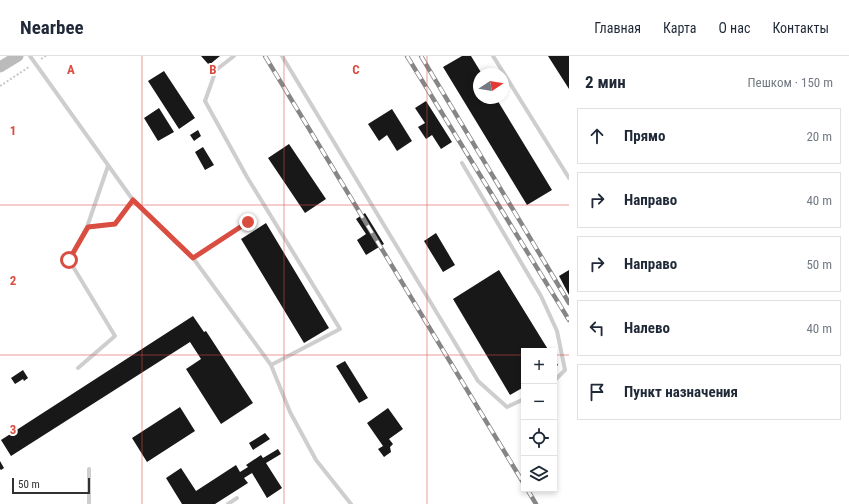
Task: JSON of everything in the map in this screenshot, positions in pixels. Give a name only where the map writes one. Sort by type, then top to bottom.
[{"type":"main road","points":[[0,68],[18,56]]},
{"type":"lane","points":[[30,56],[133,200],[193,258],[271,365],[290,412],[316,460],[351,504]]},
{"type":"lane","points":[[234,56],[216,70],[205,101],[247,178],[340,329],[271,365]]},
{"type":"lane","points":[[282,56],[478,381],[507,407],[521,400]]},
{"type":"lane","points":[[494,56],[569,178]]},
{"type":"lane","points":[[462,163],[541,296],[557,331],[565,370],[557,378]]},
{"type":"lane","points":[[78,368],[115,336],[69,260],[88,227],[108,166]]},
{"type":"lane","points":[[88,227],[115,224],[133,200]]},
{"type":"lane","points":[[193,258],[248,222]]},
{"type":"lane","points":[[88,469],[89,504]]},
{"type":"lane","points":[[228,504],[237,498]]},
{"type":"path","points":[[0,86],[46,56]]},
{"type":"building","points":[[201,56],[220,56],[209,65]]},
{"type":"building","points":[[462,56],[471,56],[478,68],[473,68],[473,104],[500,104],[552,190],[527,205],[443,67]]},
{"type":"building","points":[[548,56],[569,56],[569,89]]},
{"type":"building","points":[[164,71],[195,118],[179,129],[148,81]]},
{"type":"building","points":[[426,101],[452,142],[441,149],[432,135],[426,139],[418,127],[425,123],[415,108]]},
{"type":"building","points":[[159,108],[174,132],[158,141],[144,118]]},
{"type":"building","points":[[392,109],[412,141],[397,151],[387,135],[379,141],[368,124]]},
{"type":"building","points":[[198,130],[201,136],[194,141],[190,135]]},
{"type":"building","points":[[289,144],[326,199],[305,213],[268,158]]},
{"type":"building","points":[[203,147],[214,165],[205,170],[195,152]]},
{"type":"building","points":[[365,213],[384,244],[366,255],[357,240],[366,234],[356,219]]},
{"type":"building","points":[[266,223],[329,328],[304,343],[241,239]]},
{"type":"building","points":[[436,233],[455,265],[443,272],[424,241]]},
{"type":"building","points":[[499,270],[547,348],[521,348],[521,389],[510,395],[453,299]]},
{"type":"building","points":[[569,270],[569,295],[559,276]]},
{"type":"building","points":[[193,316],[204,332],[206,331],[253,403],[221,424],[186,369],[201,359],[190,342],[11,456],[1,440]]},
{"type":"building","points":[[345,361],[368,398],[359,403],[336,366]]},
{"type":"building","points":[[23,370],[28,378],[15,384],[11,378]]},
{"type":"building","points":[[180,407],[195,431],[147,462],[132,438]]},
{"type":"building","points":[[388,408],[403,429],[389,439],[393,444],[390,447],[391,452],[384,457],[378,449],[383,446],[367,423]]},
{"type":"building","points":[[265,433],[270,439],[253,450],[249,443]]},
{"type":"building","points":[[278,449],[281,454],[266,463],[282,488],[267,498],[252,473],[244,478],[248,483],[215,504],[182,504],[166,478],[181,468],[196,491],[236,465],[240,472],[248,467],[246,465],[261,455],[263,458]]},
{"type":"building","points":[[0,461],[4,468],[1,470],[0,469]]},
{"type":"railway","points":[[265,56],[521,479]]},
{"type":"railway","points":[[407,56],[569,320]]},
{"type":"railway","points":[[421,56],[569,303]]},
{"type":"railway","points":[[529,492],[536,504]]},
{"type":"route","points":[[69,260],[88,227],[115,224],[133,200],[193,258],[248,222]]}]
